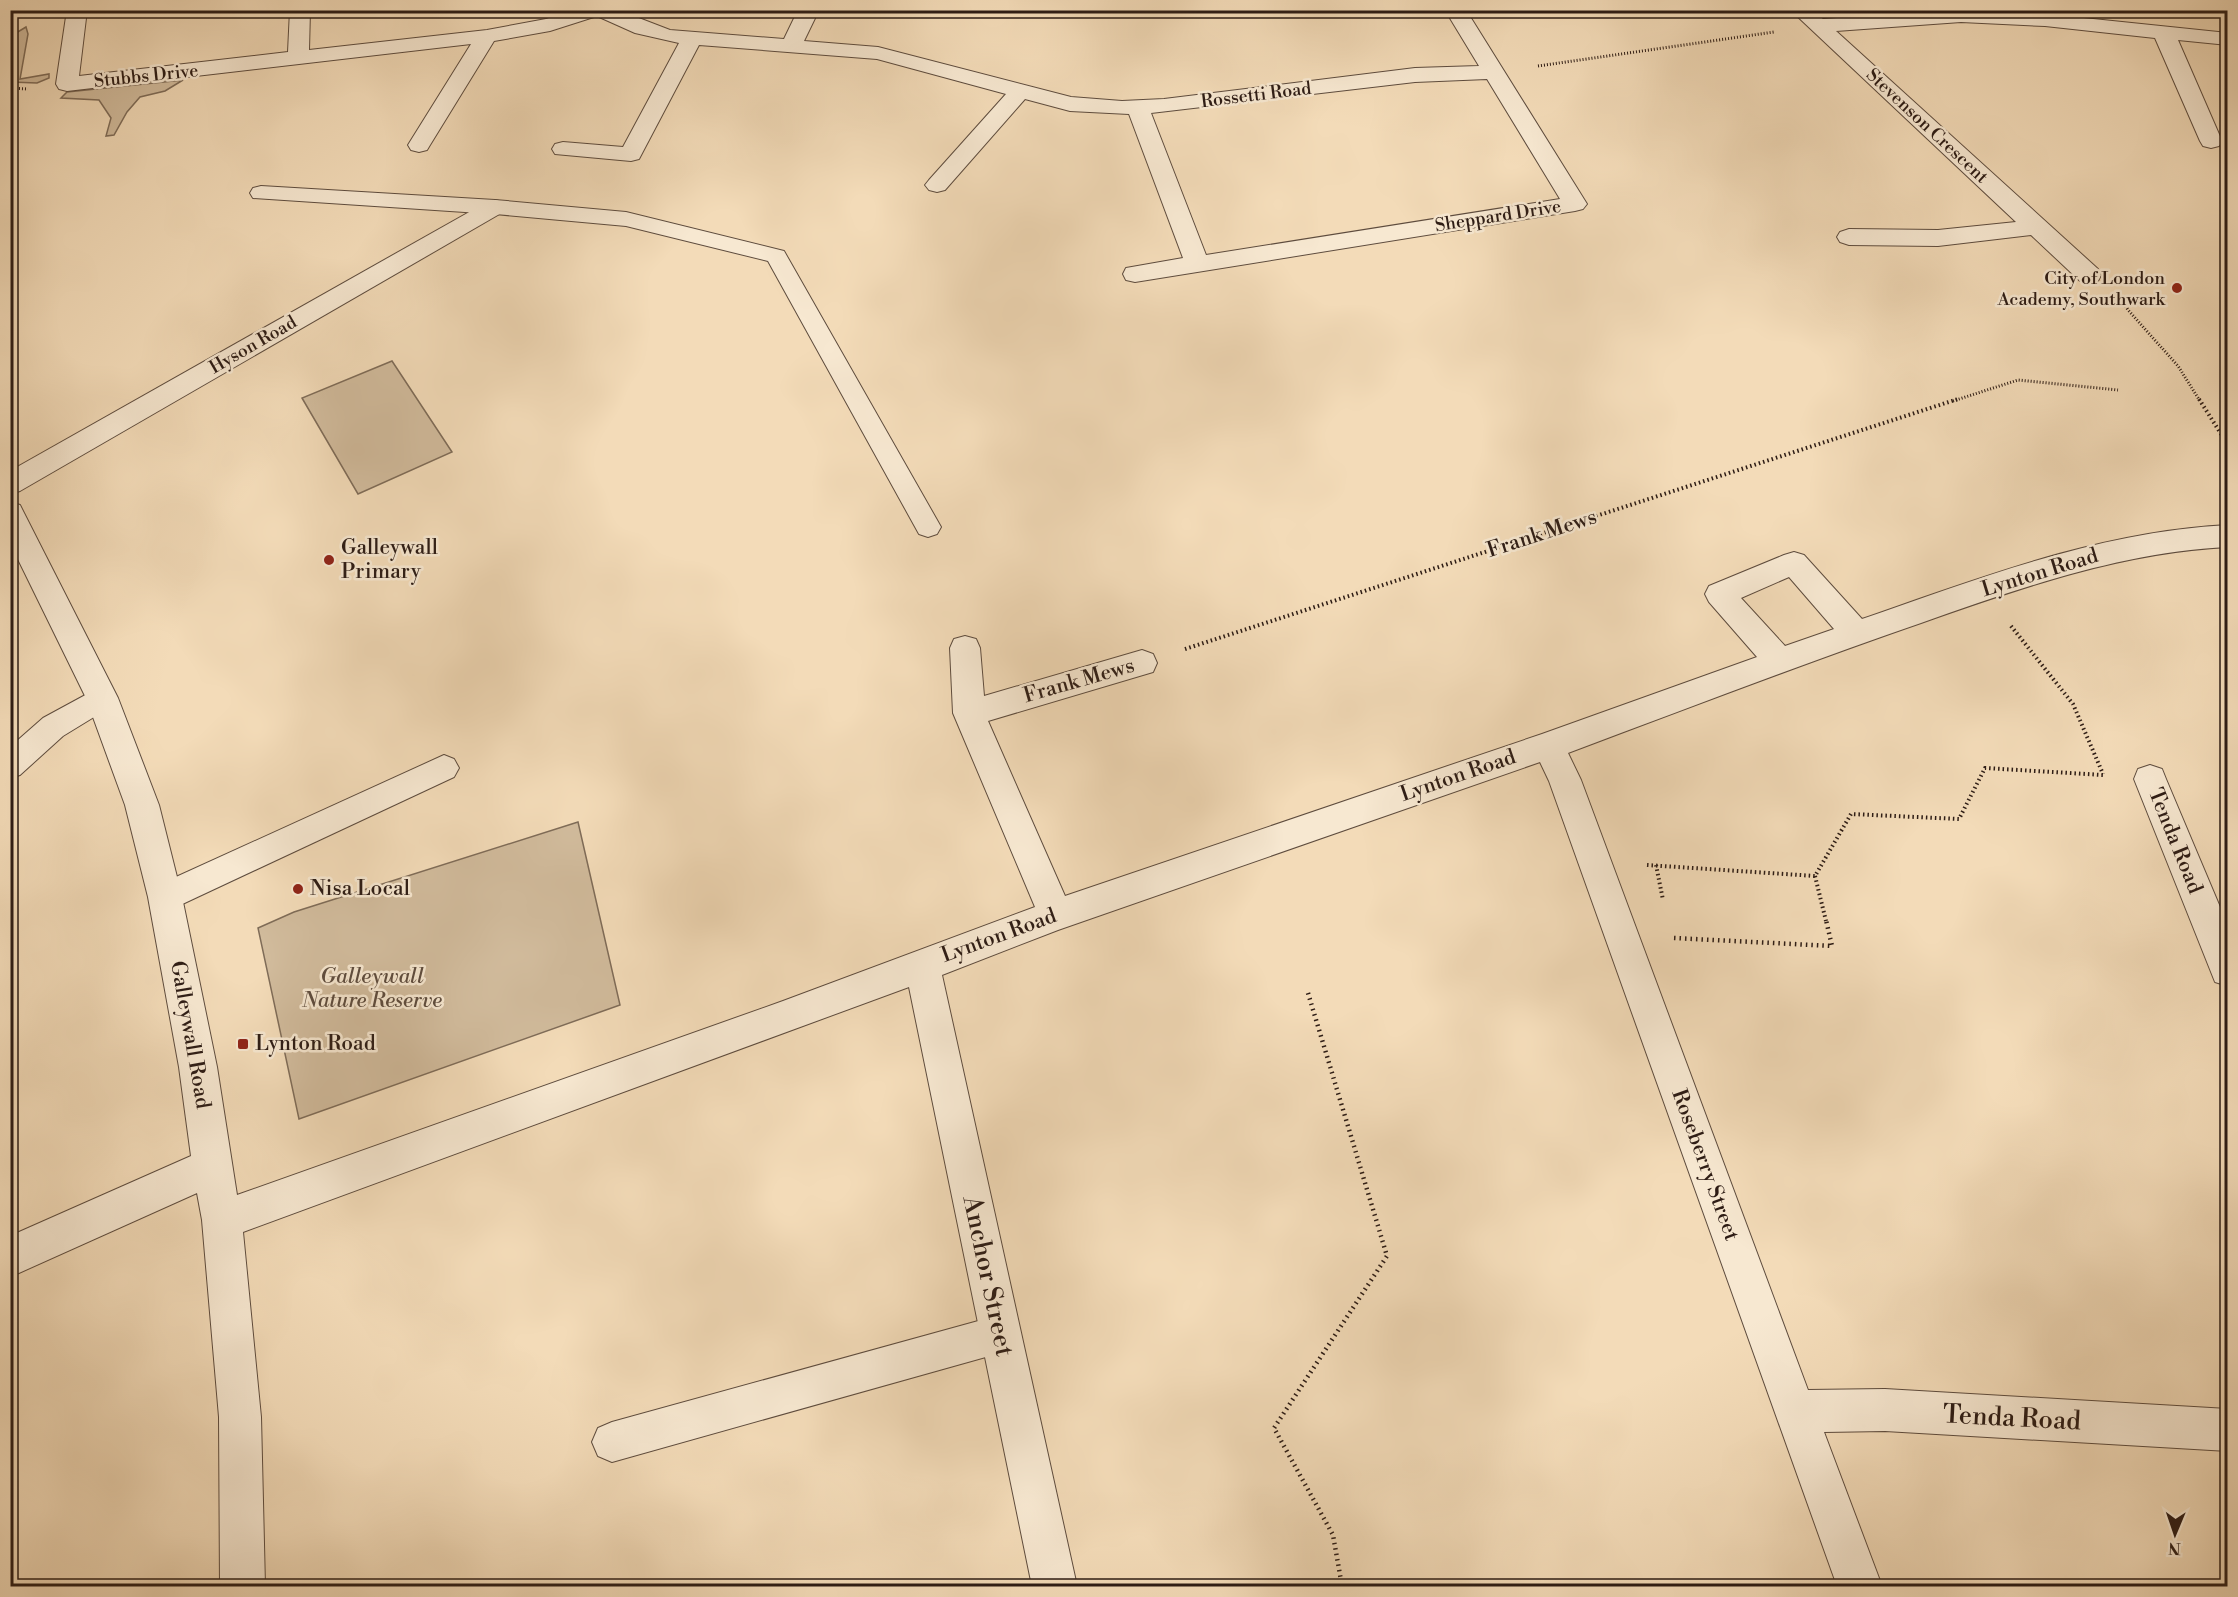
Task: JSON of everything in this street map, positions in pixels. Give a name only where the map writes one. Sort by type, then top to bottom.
[{"type":"street","name":"Stubbs Drive","points":[[77,10],[67,84],[487,36],[528,20],[567,20],[594,10]]},
{"type":"street","points":[[298,59],[300,10]]},
{"type":"street","name":"Rossetti Road","points":[[601,10],[634,28],[670,36],[904,57],[1070,104],[1106,108],[1138,108],[1415,75],[1492,72]]},
{"type":"street","points":[[790,45],[809,10]]},
{"type":"street","name":"Sheppard Drive","points":[[1135,274],[1575,204],[1455,10]]},
{"type":"street","name":"Stevenson Crescent","points":[[1809,18],[1960,13],[2228,39]]},
{"type":"street","name":"Stevenson Crescent","points":[[1809,18],[2089,275]]},
{"type":"street","points":[[2164,33],[2211,141]]},
{"type":"street","points":[[419,145],[487,36]]},
{"type":"street","points":[[563,149],[631,154],[692,38]]},
{"type":"street","points":[[937,185],[1020,91]]},
{"type":"street","points":[[1138,108],[1197,264]]},
{"type":"street","name":"Hyson Road","points":[[10,483],[495,207]]},
{"type":"street","points":[[1849,237],[1938,238],[2036,227]]},
{"type":"street","name":"Galleywall Road","points":[[10,513],[102,698],[142,805],[165,897],[198,1067],[222,1221],[240,1417],[242,1587]]},
{"type":"street","name":"Lynton Road","points":[[222,1221],[783,1018],[1056,915],[1548,746],[1978,591],[2125,548],[2188,538],[2228,536]]},
{"type":"street","points":[[1779,661],[1720,594],[1794,563],[1857,633]]},
{"type":"street","points":[[965,648],[969,713],[1056,915]]},
{"type":"street","name":"Frank Mews","points":[[969,713],[1142,663]]},
{"type":"street","name":"Roseberry Street","points":[[1548,746],[1565,780],[1859,1587]]},
{"type":"street","name":"Tenda Road","points":[[2150,779],[2228,970]]},
{"type":"street","name":"Anchor Street","points":[[922,964],[1055,1587]]},
{"type":"street","points":[[10,1257],[212,1167]]},
{"type":"street","name":"Tenda Road","points":[[1796,1411],[1885,1410],[2228,1430]]},
{"type":"lane","points":[[261,193],[495,207],[626,219],[776,256],[928,527]]},
{"type":"lane","points":[[10,766],[53,727],[102,698]]},
{"type":"lane","points":[[165,897],[444,768]]},
{"type":"lane","points":[[612,1442],[1000,1334]]},
{"type":"path","points":[[1534,66],[1781,31]]},
{"type":"path","points":[[2128,310],[2178,366],[2228,445]]},
{"type":"path","name":"Frank Mews","points":[[1142,663],[2018,380],[2118,390]]},
{"type":"path","points":[[1978,591],[2021,636],[2073,704],[2103,775]]},
{"type":"path","points":[[1670,938],[1832,946],[1815,876],[1851,814],[1959,819],[1985,768],[2150,779]]},
{"type":"path","points":[[1595,862],[1815,876]]},
{"type":"path","points":[[1656,865],[1664,907]]},
{"type":"path","points":[[1308,993],[1387,1256],[1274,1428],[1334,1535],[1342,1587]]},
{"type":"green space","points":[[26,27],[28,34],[20,79],[49,74],[49,78],[37,83],[11,82],[11,36]]},
{"type":"green space","points":[[183,80],[165,91],[140,97],[127,112],[114,135],[106,136],[111,118],[99,100],[61,98],[67,92]]},
{"type":"green space","points":[[392,361],[452,452],[358,494],[302,398]]},
{"type":"green space","name":"Galleywall Nature Reserve","points":[[578,822],[620,1005],[299,1119],[258,928],[294,912]]},
{"type":"place","name":"City of London Academy, Southwark","points":[[2177,288]]},
{"type":"place","name":"Galleywall Primary","points":[[329,560]]},
{"type":"place","name":"Nisa Local","points":[[298,889]]},
{"type":"place","name":"Lynton Road","points":[[243,1044]]}]
